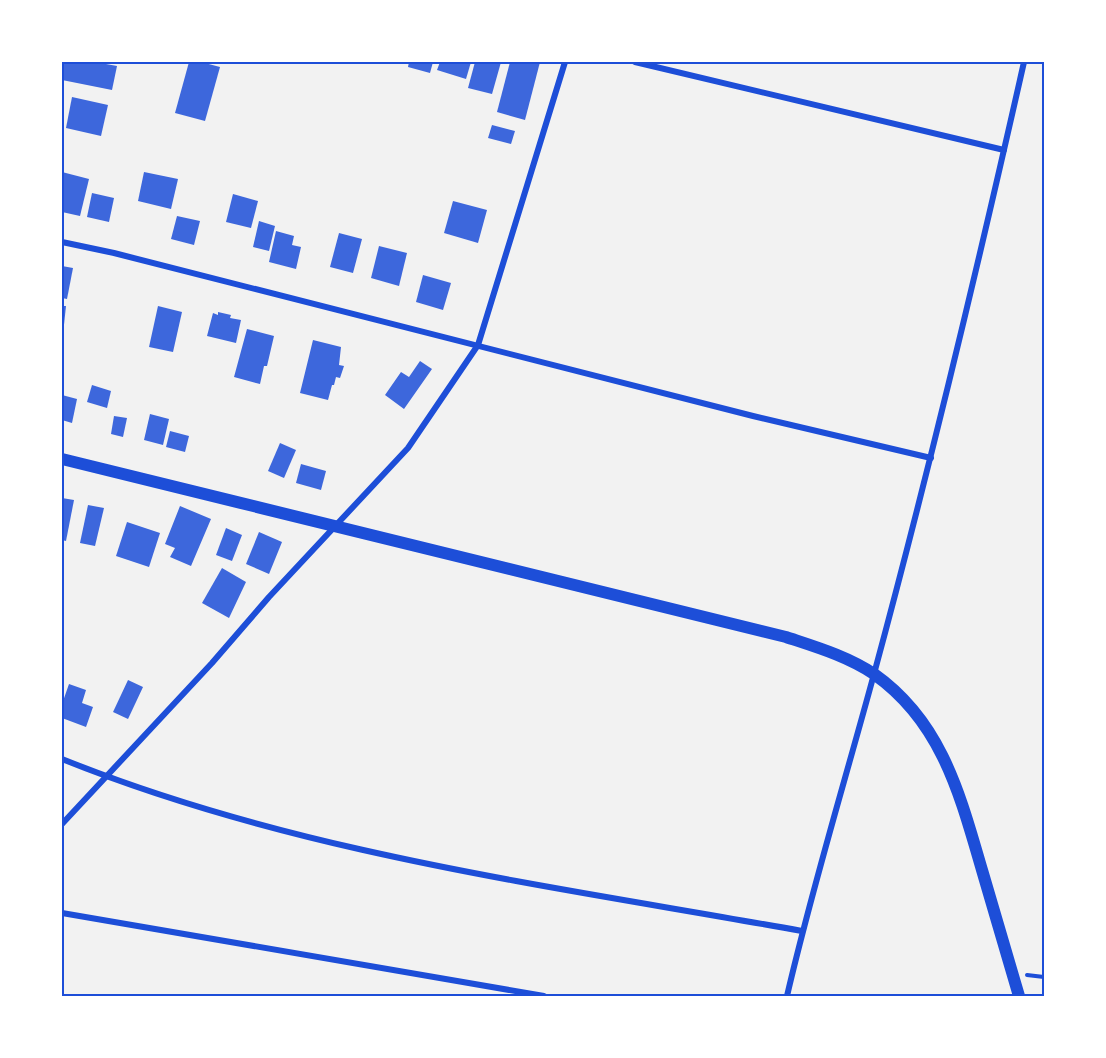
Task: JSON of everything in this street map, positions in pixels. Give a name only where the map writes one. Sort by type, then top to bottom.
[{"type":"main road","points":[[62,459],[786,637],[848,659],[874,674],[906,702],[925,726],[953,776],[1019,996]]},
{"type":"street","points":[[62,824],[408,448],[478,345],[565,62]]},
{"type":"street","points":[[634,62],[1004,150]]},
{"type":"street","points":[[787,996],[802,930],[874,674],[931,458],[1024,62]]},
{"type":"street","points":[[62,242],[114,253],[753,416],[931,458]]},
{"type":"street","points":[[62,759],[104,776],[280,831],[397,857],[802,930]]},
{"type":"street","points":[[62,913],[544,996]]},
{"type":"building","points":[[62,62],[95,62],[117,66],[112,90],[62,80]]},
{"type":"building","points":[[189,62],[201,62],[220,67],[205,121],[175,113]]},
{"type":"building","points":[[409,62],[433,62],[430,73],[408,67]]},
{"type":"building","points":[[440,62],[471,62],[466,79],[437,70]]},
{"type":"building","points":[[475,62],[501,62],[492,94],[468,88]]},
{"type":"building","points":[[510,62],[540,62],[525,120],[497,112]]},
{"type":"building","points":[[72,97],[108,105],[101,136],[66,128]]},
{"type":"building","points":[[492,125],[515,131],[511,144],[488,138]]},
{"type":"building","points":[[62,172],[89,179],[80,216],[62,212]]},
{"type":"building","points":[[144,172],[178,179],[171,209],[138,201]]},
{"type":"building","points":[[92,193],[114,198],[109,222],[87,217]]},
{"type":"building","points":[[233,194],[258,201],[251,228],[226,222]]},
{"type":"building","points":[[453,201],[487,210],[478,243],[444,233]]},
{"type":"building","points":[[177,216],[200,221],[194,245],[171,239]]},
{"type":"building","points":[[259,221],[275,226],[269,251],[253,247]]},
{"type":"building","points":[[276,231],[294,236],[292,245],[301,247],[296,269],[269,262]]},
{"type":"building","points":[[339,233],[362,239],[353,273],[330,267]]},
{"type":"building","points":[[379,246],[407,253],[399,286],[371,278]]},
{"type":"building","points":[[62,266],[73,268],[67,299],[62,298]]},
{"type":"building","points":[[423,275],[451,283],[443,310],[416,302]]},
{"type":"building","points":[[62,306],[66,306],[63,334],[62,334]]},
{"type":"building","points":[[158,306],[182,312],[173,352],[149,347]]},
{"type":"building","points":[[218,312],[241,320],[236,343],[207,336],[213,313],[218,315]]},
{"type":"building","points":[[247,329],[274,336],[260,384],[234,377]]},
{"type":"building","points":[[313,340],[341,347],[339,365],[344,366],[340,378],[336,377],[332,385],[328,400],[300,393]]},
{"type":"building","points":[[420,361],[432,369],[404,409],[385,395],[401,372],[409,377]]},
{"type":"building","points":[[92,385],[111,391],[107,408],[87,402]]},
{"type":"building","points":[[62,395],[77,399],[72,423],[62,420]]},
{"type":"building","points":[[150,414],[169,419],[163,445],[144,440]]},
{"type":"building","points":[[114,416],[127,418],[123,437],[111,434]]},
{"type":"building","points":[[170,431],[189,436],[185,452],[166,447]]},
{"type":"building","points":[[280,443],[296,450],[284,478],[268,471]]},
{"type":"building","points":[[301,464],[326,471],[321,490],[296,483]]},
{"type":"building","points":[[62,498],[74,500],[66,541],[62,540]]},
{"type":"building","points":[[88,505],[104,508],[95,546],[80,543]]},
{"type":"building","points":[[180,506],[211,519],[191,566],[170,557],[175,548],[165,544]]},
{"type":"building","points":[[127,522],[160,533],[149,567],[116,556]]},
{"type":"building","points":[[226,528],[242,535],[232,561],[216,555]]},
{"type":"building","points":[[259,532],[282,542],[269,574],[246,564]]},
{"type":"building","points":[[222,568],[246,582],[229,618],[202,603]]},
{"type":"building","points":[[128,680],[143,687],[128,719],[113,712]]},
{"type":"building","points":[[69,684],[86,690],[82,703],[93,707],[86,727],[62,718],[62,704]]}]
